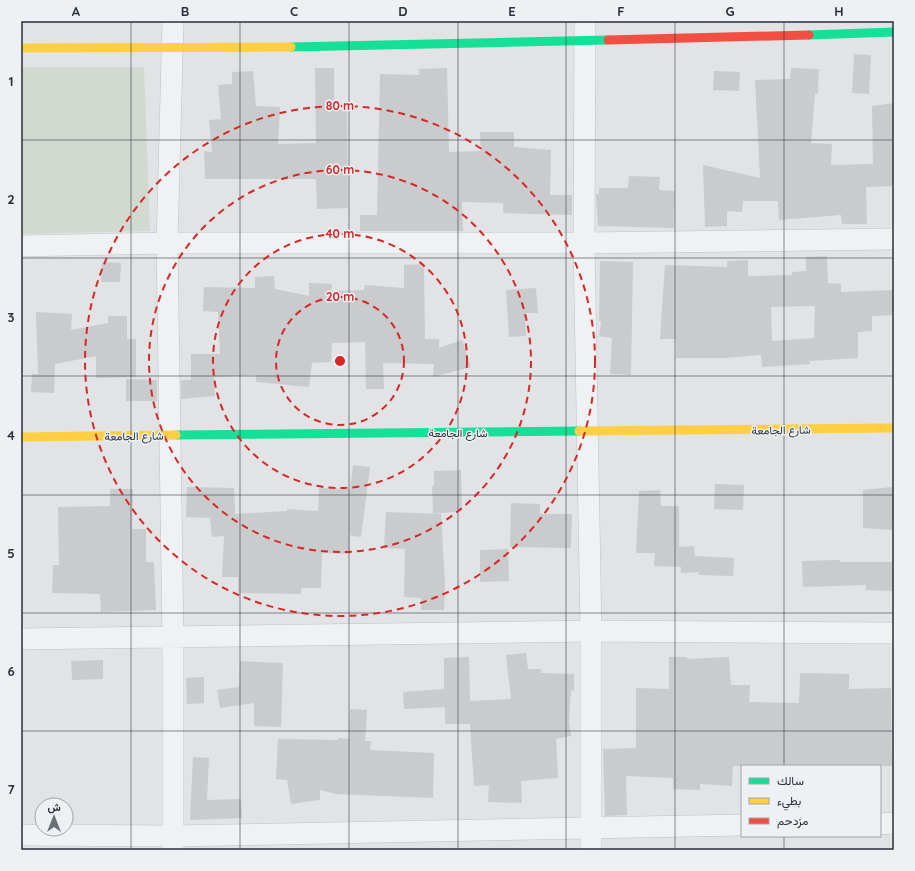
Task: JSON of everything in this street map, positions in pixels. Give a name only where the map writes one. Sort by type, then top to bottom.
[{"type":"street","points":[[173,21],[167,243],[173,638],[173,843]]},
{"type":"street","points":[[585,31],[584,243],[591,631],[592,850]]},
{"type":"street","points":[[21,48],[173,49],[585,31],[894,32]]},
{"type":"street","points":[[21,246],[167,243],[584,243],[894,239]]},
{"type":"street","name":"شارع الجامعة","points":[[21,437],[588,433],[894,428]]},
{"type":"street","points":[[21,639],[591,631],[894,633]]},
{"type":"street","points":[[881,824],[894,824]]},
{"type":"street","points":[[21,835],[173,843],[592,827],[741,825]]},
{"type":"shaded area","points":[[21,67],[144,67],[150,231],[21,234]]},
{"type":"building","points":[[854,54],[871,55],[869,94],[852,93]]},
{"type":"building","points":[[315,68],[334,68],[334,110],[347,110],[348,208],[317,209],[316,179],[205,179],[204,151],[212,152],[209,120],[221,119],[218,85],[232,84],[232,72],[253,71],[256,106],[280,107],[278,144],[316,143]]},
{"type":"building","points":[[447,68],[449,152],[481,151],[480,132],[514,132],[514,147],[551,150],[550,195],[572,195],[572,215],[503,213],[503,203],[462,202],[463,231],[360,231],[360,215],[377,215],[380,74],[419,75],[419,69]]},
{"type":"building","points":[[791,68],[819,69],[818,94],[815,93],[811,143],[832,144],[831,165],[873,164],[872,106],[894,103],[894,186],[866,187],[867,224],[842,224],[841,215],[779,220],[778,201],[743,201],[742,212],[727,211],[727,226],[705,227],[703,165],[760,178],[755,80],[790,79]]},
{"type":"building","points":[[714,71],[740,72],[739,91],[713,90]]},
{"type":"building","points":[[629,176],[660,177],[659,190],[675,191],[674,228],[598,226],[596,194],[599,194],[599,188],[628,188]]},
{"type":"building","points":[[827,256],[828,283],[841,284],[841,292],[894,290],[894,315],[872,316],[872,331],[858,332],[858,358],[809,361],[810,364],[762,367],[761,355],[724,358],[676,358],[676,339],[660,339],[665,265],[727,267],[727,261],[748,260],[748,276],[792,275],[792,272],[806,271],[806,257]],"holes":[[[815,306],[814,338],[772,341],[771,307]]]},
{"type":"building","points":[[600,261],[633,262],[631,375],[610,374],[612,338],[599,336],[601,321],[599,321]]},
{"type":"building","points":[[102,262],[121,263],[120,282],[101,282]]},
{"type":"building","points":[[424,264],[425,339],[439,339],[439,348],[462,340],[471,367],[433,377],[434,364],[383,363],[384,389],[366,389],[365,342],[332,343],[331,362],[312,363],[309,387],[256,382],[256,375],[214,377],[215,396],[181,399],[181,380],[191,380],[191,354],[220,354],[218,312],[203,311],[204,287],[255,288],[255,277],[274,276],[275,289],[309,296],[309,283],[332,284],[331,291],[364,290],[365,285],[404,288],[404,265]]},
{"type":"building","points":[[536,288],[538,313],[525,313],[526,336],[509,337],[506,290]]},
{"type":"building","points":[[36,312],[72,314],[71,330],[108,323],[108,316],[127,316],[127,339],[136,339],[136,377],[96,378],[96,356],[55,364],[54,393],[31,392],[32,374],[38,374]]},
{"type":"building","points":[[126,379],[157,380],[157,401],[126,401]]},
{"type":"building","points":[[353,465],[370,467],[361,537],[351,536],[350,532],[350,554],[322,553],[321,588],[301,588],[301,594],[238,593],[238,577],[222,577],[224,536],[212,537],[210,518],[186,517],[187,487],[234,488],[235,514],[287,511],[287,509],[318,511],[319,488],[350,489]]},
{"type":"building","points":[[461,470],[462,511],[433,514],[432,486],[434,486],[434,471]]},
{"type":"building","points":[[715,484],[744,485],[743,510],[714,509]]},
{"type":"building","points":[[892,487],[894,503],[892,530],[863,528],[863,490]]},
{"type":"building","points":[[110,489],[133,489],[132,529],[146,529],[146,562],[154,562],[156,610],[101,612],[100,594],[52,593],[53,565],[59,565],[58,507],[110,506]]},
{"type":"building","points":[[660,490],[661,506],[679,506],[679,547],[694,546],[695,556],[734,558],[733,576],[698,575],[699,572],[681,573],[681,567],[654,566],[655,553],[636,553],[639,491]]},
{"type":"building","points":[[511,503],[540,504],[540,514],[572,514],[571,548],[510,547]]},
{"type":"building","points":[[386,512],[441,514],[445,584],[444,610],[421,610],[421,598],[404,597],[405,549],[384,548]]},
{"type":"building","points":[[508,549],[509,581],[480,582],[480,550]]},
{"type":"building","points":[[840,560],[840,562],[894,562],[894,591],[866,590],[866,585],[803,587],[802,561]]},
{"type":"building","points":[[526,653],[528,669],[541,669],[541,673],[574,674],[574,691],[571,690],[569,720],[571,736],[556,739],[558,778],[521,781],[522,803],[488,802],[489,785],[474,786],[470,724],[445,724],[445,707],[404,709],[403,692],[444,689],[444,658],[469,657],[470,701],[511,699],[506,655]]},
{"type":"building","points":[[669,657],[687,657],[687,659],[729,657],[731,685],[750,685],[749,702],[799,703],[800,673],[849,674],[849,689],[891,688],[892,766],[733,766],[732,786],[700,784],[700,790],[673,789],[673,778],[626,776],[627,815],[605,816],[603,749],[636,748],[636,688],[669,689]]},
{"type":"building","points":[[103,660],[103,679],[72,680],[71,661]]},
{"type":"building","points":[[240,661],[283,663],[281,727],[254,726],[254,703],[220,708],[217,690],[239,687]]},
{"type":"building","points":[[204,677],[204,703],[187,704],[186,678]]},
{"type":"building","points":[[350,709],[367,710],[365,741],[371,741],[370,750],[434,753],[433,798],[336,794],[320,790],[320,800],[291,804],[287,780],[276,779],[278,739],[349,739]]},
{"type":"building","points":[[193,757],[209,758],[207,800],[241,799],[242,818],[190,820]]},
{"type":"traffic: fast","points":[[809,35],[894,32]]},
{"type":"traffic: fast","points":[[291,47],[608,40]]},
{"type":"traffic: fast","points":[[176,435],[579,431]]},
{"type":"traffic: slow","points":[[21,48],[291,47]]},
{"type":"traffic: slow","points":[[579,431],[894,428]]},
{"type":"traffic: slow","points":[[21,437],[176,435]]},
{"type":"traffic: jam","points":[[608,40],[809,35]]}]
